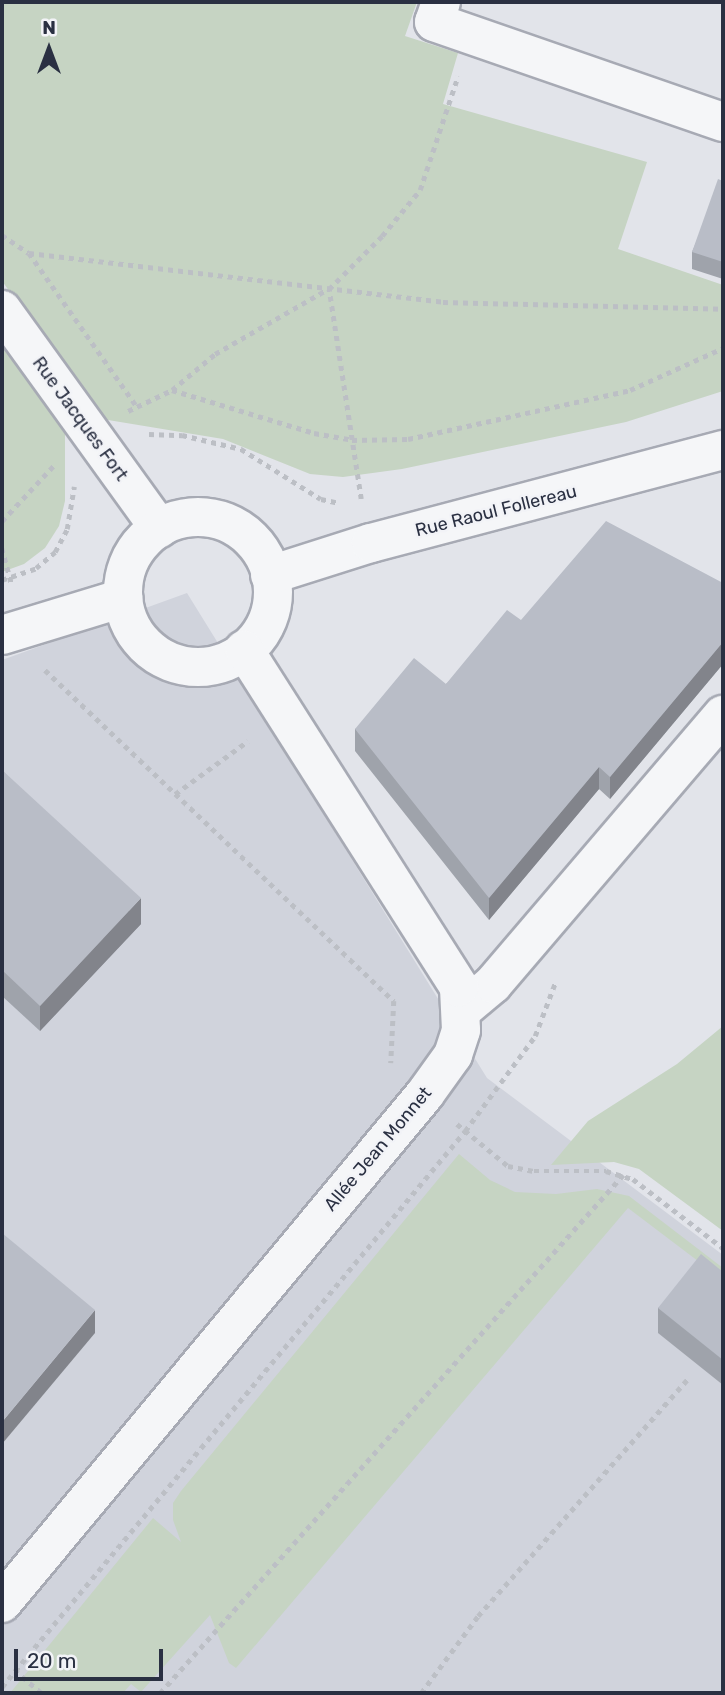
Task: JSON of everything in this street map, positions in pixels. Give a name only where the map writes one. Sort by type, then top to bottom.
[{"type":"street","points":[[441,2],[434,22],[723,122]]},
{"type":"street","name":"Rue Jacques Fort","points":[[2,310],[159,528]]},
{"type":"street","name":"Rue Raoul Follereau","points":[[271,575],[371,543],[723,450]]},
{"type":"street","points":[[195,517],[221,520],[253,541],[271,575],[268,617],[244,650],[229,660],[204,665],[163,658],[137,635],[123,598],[132,555],[159,528],[195,517]]},
{"type":"street","points":[[13,631],[123,598]]},
{"type":"street","name":"Allée Jean Monnet","points":[[2,1604],[425,1094],[453,1055],[462,1010],[459,986],[244,650]]},
{"type":"street","points":[[462,1010],[493,984],[723,715]]},
{"type":"path","points":[[2,580],[36,568],[55,552],[67,529],[75,474],[97,442],[136,405],[172,390],[215,354],[329,289],[382,236],[419,190],[470,34]]},
{"type":"path","points":[[2,236],[30,253],[136,405]]},
{"type":"path","points":[[30,253],[443,302],[567,309],[723,309]]},
{"type":"path","points":[[329,289],[361,498],[371,543]]},
{"type":"path","points":[[172,390],[314,433],[352,440],[408,439],[464,430],[630,390],[723,348]]},
{"type":"path","points":[[2,520],[61,457],[97,442],[148,433],[215,441],[267,463],[321,499],[338,503],[374,495]]},
{"type":"path","points":[[2,548],[10,578],[13,631],[35,660],[394,1001],[389,1061],[508,1166],[623,1175],[644,1186],[723,1248]]},
{"type":"path","points":[[174,794],[285,714]]},
{"type":"path","points":[[160,1693],[623,1175]]},
{"type":"path","points":[[421,1693],[478,1616],[688,1379]]},
{"type":"path","points":[[2,1687],[15,1671]]},
{"type":"shaded area","points":[[187,593],[487,1078],[723,1255],[723,1693],[2,1693],[2,660]]},
{"type":"green space","points":[[2,2],[417,2],[405,36],[458,53],[443,104],[647,162],[618,249],[723,285],[723,391],[626,422],[402,469],[343,477],[310,474],[223,439],[102,419],[2,281]]},
{"type":"green space","points":[[2,340],[65,434],[65,501],[59,526],[45,548],[24,564],[2,572]]},
{"type":"green space","points":[[723,1026],[723,1231],[639,1169],[614,1162],[551,1165],[588,1121],[677,1064]]},
{"type":"green space","points":[[459,1154],[490,1180],[515,1192],[556,1194],[597,1189],[629,1196],[723,1268],[723,1280],[628,1208],[236,1668],[229,1663],[210,1615],[141,1692],[131,1684],[123,1693],[10,1693],[153,1518],[181,1542],[173,1520],[173,1503],[181,1491]]},
{"type":"building","points":[[718,179],[723,181],[723,262],[692,252]]},
{"type":"building","points":[[606,521],[723,583],[723,642],[610,777],[599,767],[489,898],[355,729],[414,658],[446,684],[507,610],[521,620]]},
{"type":"building","points":[[2,770],[141,898],[40,1006],[2,970]]},
{"type":"building","points":[[2,1233],[95,1310],[2,1422]]},
{"type":"building","points":[[701,1254],[723,1272],[723,1360],[658,1308]]}]
